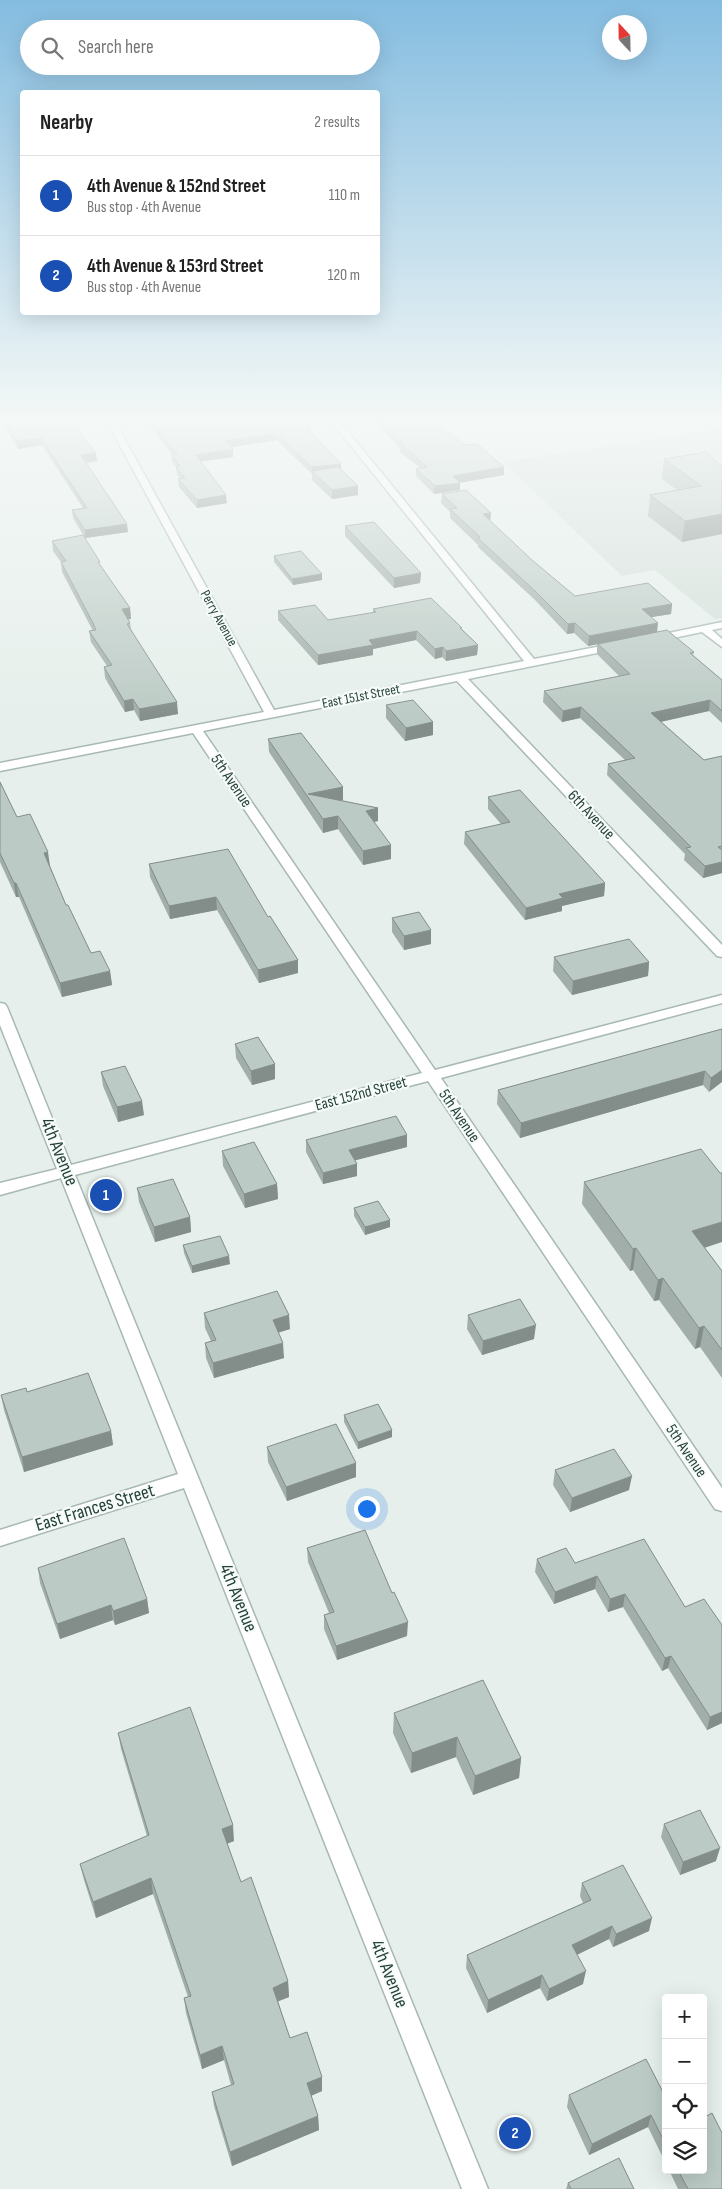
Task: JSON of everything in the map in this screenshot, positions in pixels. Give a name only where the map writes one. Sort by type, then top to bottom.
[{"type":"street","name":"Perry Avenue","points":[[164,518],[271,714]]},
{"type":"street","points":[[413,518],[531,663]]},
{"type":"street","name":"East 151st Street","points":[[0,767],[722,626]]},
{"type":"street","points":[[704,629],[722,644]]},
{"type":"street","name":"6th Avenue","points":[[460,676],[722,953]]},
{"type":"street","name":"5th Avenue","points":[[196,729],[722,1503]]},
{"type":"street","name":"East 152nd Street","points":[[0,1190],[722,999]]},
{"type":"street","name":"4th Avenue","points":[[0,1007],[475,2189]]},
{"type":"street","name":"East Frances Street","points":[[0,1538],[190,1478]]},
{"type":"shaded area","points":[[562,518],[722,518],[722,618],[715,619],[655,570],[622,576]]},
{"type":"building","points":[[77,518],[123,518],[127,524],[85,530]]},
{"type":"building","points":[[460,518],[487,518],[532,560],[575,596],[648,583],[672,604],[642,609],[658,623],[589,636],[575,623],[568,624],[478,538],[480,537]]},
{"type":"building","points":[[681,518],[700,518],[685,521]]},
{"type":"building","points":[[374,522],[421,573],[394,578],[345,526]]},
{"type":"building","points":[[83,535],[100,562],[98,562],[130,608],[122,609],[130,623],[127,624],[177,702],[139,709],[133,699],[124,701],[104,667],[112,665],[89,631],[96,630],[61,562],[66,561],[52,541]]},
{"type":"building","points":[[301,551],[322,574],[292,579],[274,556]]},
{"type":"building","points":[[431,598],[478,645],[446,651],[443,647],[435,649],[417,631],[369,640],[373,645],[318,655],[278,611],[315,605],[328,620],[376,612],[373,609]]},
{"type":"building","points":[[667,630],[694,652],[690,653],[722,680],[722,711],[710,700],[651,713],[704,760],[722,756],[722,846],[718,847],[722,850],[722,862],[705,866],[686,848],[691,847],[608,764],[635,758],[581,707],[563,711],[544,691],[630,674],[598,644]]},
{"type":"building","points":[[413,700],[433,722],[406,728],[386,705]]},
{"type":"building","points":[[301,733],[343,787],[308,794],[378,808],[366,811],[391,845],[363,851],[338,816],[323,819],[268,739]]},
{"type":"building","points":[[0,782],[17,817],[30,814],[48,852],[44,853],[66,905],[68,905],[91,953],[100,951],[110,971],[60,983],[16,883],[14,883],[0,853]]},
{"type":"building","points":[[520,790],[605,883],[559,894],[563,898],[526,908],[465,832],[510,822],[488,797]]},
{"type":"building","points":[[228,849],[268,917],[270,916],[298,960],[258,970],[216,897],[169,906],[149,864]]},
{"type":"building","points":[[419,912],[431,930],[404,936],[392,918]]},
{"type":"building","points":[[629,939],[649,962],[573,981],[554,957]]},
{"type":"building","points":[[722,1029],[722,1070],[711,1078],[705,1071],[521,1123],[498,1090]]},
{"type":"building","points":[[258,1037],[275,1064],[251,1071],[235,1044]]},
{"type":"building","points":[[125,1066],[142,1101],[117,1107],[101,1072]]},
{"type":"building","points":[[396,1116],[407,1135],[349,1150],[357,1164],[323,1173],[306,1140]]},
{"type":"building","points":[[254,1142],[277,1184],[244,1194],[222,1151]]},
{"type":"building","points":[[701,1149],[720,1173],[722,1173],[722,1222],[692,1231],[722,1271],[722,1350],[704,1326],[699,1328],[663,1278],[658,1280],[636,1248],[633,1249],[584,1182]]},
{"type":"building","points":[[173,1179],[190,1217],[154,1227],[137,1188]]},
{"type":"building","points":[[378,1201],[390,1220],[365,1227],[354,1208]]},
{"type":"building","points":[[220,1236],[229,1256],[192,1266],[183,1245]]},
{"type":"building","points":[[277,1291],[289,1315],[273,1320],[283,1343],[213,1363],[205,1343],[216,1340],[204,1313]]},
{"type":"building","points":[[520,1299],[536,1325],[483,1341],[468,1315]]},
{"type":"building","points":[[88,1373],[111,1431],[22,1457],[1,1395],[26,1388],[27,1392]]},
{"type":"building","points":[[378,1404],[392,1430],[358,1442],[344,1415]]},
{"type":"building","points":[[336,1424],[356,1463],[286,1487],[267,1447]]},
{"type":"building","points":[[614,1449],[632,1476],[572,1498],[555,1470]]},
{"type":"building","points":[[365,1530],[392,1593],[394,1592],[408,1622],[336,1646],[324,1615],[334,1612],[307,1548]]},
{"type":"building","points":[[124,1538],[147,1599],[113,1611],[111,1605],[57,1624],[38,1568]]},
{"type":"building","points":[[644,1539],[685,1607],[704,1599],[722,1625],[722,1712],[710,1717],[671,1656],[665,1658],[625,1594],[610,1599],[597,1576],[555,1592],[537,1559],[566,1548],[575,1563]]},
{"type":"building","points":[[483,1680],[521,1758],[475,1776],[457,1737],[412,1753],[394,1713]]},
{"type":"building","points":[[190,1707],[233,1825],[222,1829],[241,1882],[251,1877],[288,1981],[273,1988],[290,2038],[307,2032],[322,2077],[307,2083],[318,2116],[230,2152],[212,2092],[234,2084],[222,2046],[200,2055],[184,1998],[191,1996],[151,1878],[93,1902],[80,1864],[149,1835],[118,1733]]},
{"type":"building","points":[[700,1810],[720,1848],[683,1862],[664,1824]]},
{"type":"building","points":[[623,1865],[652,1918],[616,1934],[612,1926],[572,1945],[586,1971],[549,1989],[542,1975],[488,2000],[467,1955],[591,1900],[582,1883]]},
{"type":"building","points":[[646,2059],[662,2090],[662,2137],[651,2115],[592,2144],[569,2095]]},
{"type":"building","points":[[712,2113],[722,2133],[722,2189],[688,2189],[680,2174],[707,2174],[707,2116]]},
{"type":"building","points":[[619,2158],[634,2189],[571,2189],[568,2183]]},
{"type":"place","name":"4th Avenue & 152nd Street","points":[[106,1195]]},
{"type":"place","name":"4th Avenue & 153rd Street","points":[[515,2133]]}]
